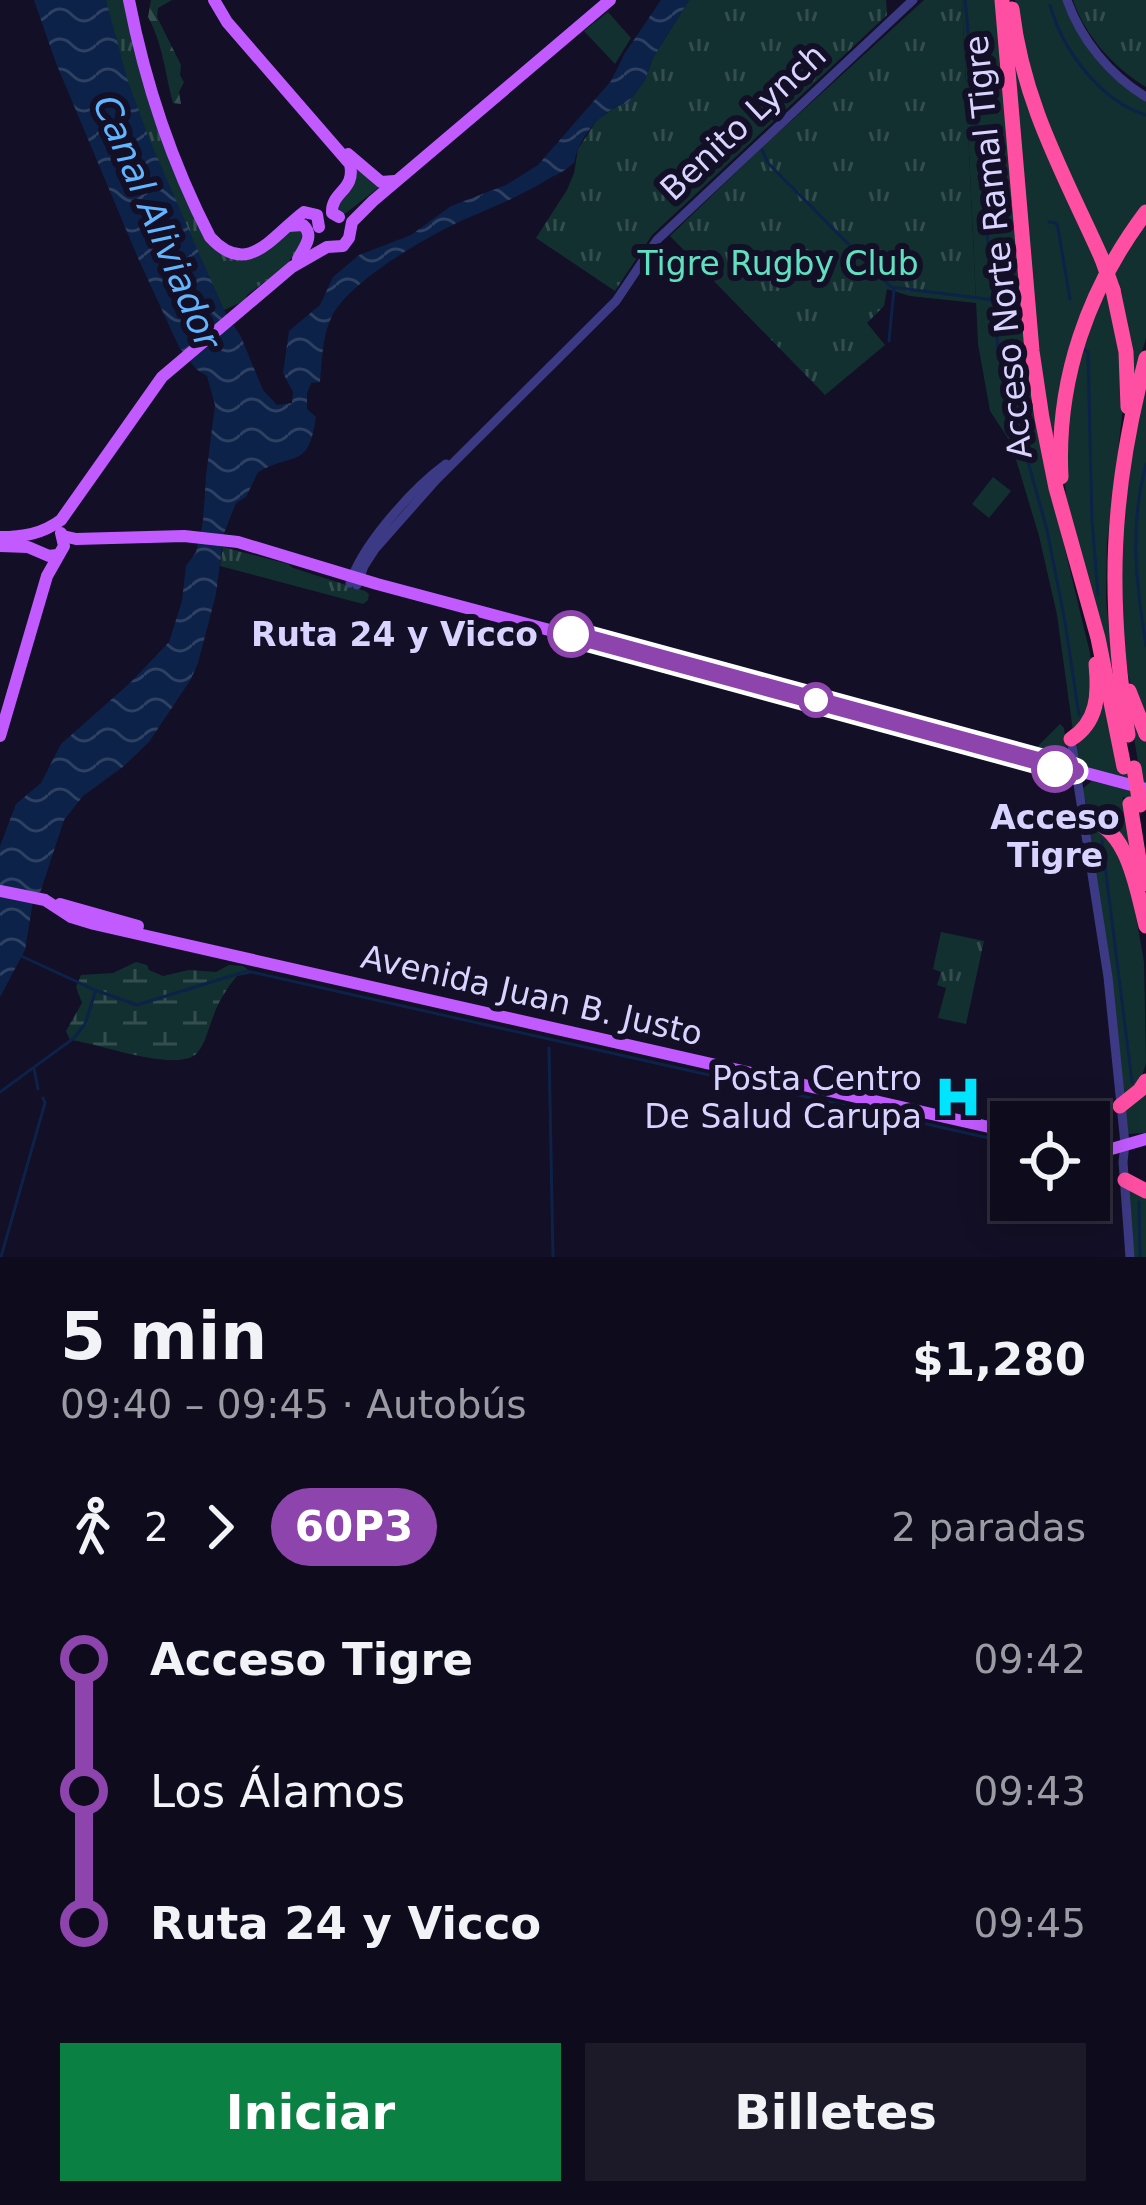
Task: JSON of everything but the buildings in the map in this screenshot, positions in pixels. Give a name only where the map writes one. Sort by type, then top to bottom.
[{"type":"highway","name":"Acceso Norte Ramal Tigre","points":[[1002,0],[1032,351],[1051,470],[1139,799],[1146,842]]},
{"type":"highway","points":[[1011,0],[1022,68],[1042,130],[1113,290],[1126,352],[1129,422]]},
{"type":"highway","points":[[1073,551],[1060,474],[1067,381],[1100,284],[1146,212]]},
{"type":"highway","points":[[1129,422],[1146,358]]},
{"type":"highway","name":"Acceso Norte Ramal Tigre","points":[[1129,422],[1115,529],[1116,635],[1129,768]]},
{"type":"highway","points":[[1071,739],[1085,728],[1095,706],[1097,675],[1089,607]]},
{"type":"highway","points":[[1116,635],[1127,686],[1146,734]]},
{"type":"highway","name":"Acceso Norte Ramal Tigre","points":[[1139,799],[1146,909]]},
{"type":"highway","points":[[1084,819],[1103,825],[1115,838],[1130,869],[1146,926]]},
{"type":"highway","points":[[1120,1106],[1146,1081]]},
{"type":"highway","points":[[1124,1180],[1146,1191]]},
{"type":"main road","points":[[129,0],[161,126],[210,237],[223,250],[247,255],[265,246],[300,214],[310,212],[319,218],[321,242],[327,247]]},
{"type":"main road","points":[[214,0],[227,22],[350,164],[349,185],[333,201],[332,213],[343,221],[347,243],[295,263]]},
{"type":"main road","points":[[0,711],[61,520],[158,382],[295,263],[325,220],[352,222],[610,0]]},
{"type":"main road","points":[[340,148],[381,182],[396,180]]},
{"type":"main road","points":[[287,227],[303,225],[309,233],[295,263]]},
{"type":"main road","points":[[0,736],[47,576],[52,542],[181,362]]},
{"type":"main road","points":[[80,506],[72,520],[74,527],[82,535],[99,538]]},
{"type":"main road","points":[[1,544],[21,537],[82,544],[163,539]]},
{"type":"main road","points":[[52,542],[225,540],[355,581],[1075,771],[1139,799]]},
{"type":"main road","name":"Avenida Juan B. Justo","points":[[0,890],[44,899],[70,917],[101,926],[990,1123]]},
{"type":"main road","points":[[1110,1149],[1146,1139]]},
{"type":"street","name":"Benito Lynch","points":[[355,581],[375,549],[469,446],[616,301],[657,241],[913,0]]},
{"type":"street","points":[[1067,0],[1100,57],[1146,97]]},
{"type":"street","points":[[1071,739],[1108,976],[1125,1144],[1130,1257]]},
{"type":"green space","points":[[106,0],[126,0],[200,223],[236,257],[297,226],[306,238],[285,267],[244,301],[224,310],[141,119]]},
{"type":"green space","points":[[151,0],[172,0],[158,8],[157,17],[181,65],[181,104],[173,103],[148,17]]},
{"type":"green space","points":[[689,0],[886,0],[887,15],[652,235],[615,291],[536,238],[567,190],[578,149],[597,120],[628,103]]},
{"type":"green space","name":"Tigre Rugby Club","points":[[924,0],[962,0],[976,303],[887,289],[884,306],[867,323],[885,345],[825,395],[670,236]]},
{"type":"green space","points":[[962,0],[996,0],[1031,386],[1039,441],[1093,677],[1089,712],[1073,731],[1057,615],[1039,536],[1011,443],[990,411],[978,344]]},
{"type":"green space","points":[[1005,0],[1033,118],[1100,261],[1104,253],[1034,96],[1015,0],[1063,0],[1095,58],[1146,100],[1146,203],[1108,257],[1073,335],[1056,417],[1055,470],[1032,324]]},
{"type":"green space","points":[[1073,0],[1146,0],[1146,87],[1102,50]]},
{"type":"green space","points":[[608,12],[631,38],[615,64],[584,31]]},
{"type":"green space","points":[[352,161],[381,186],[342,216],[337,214],[336,201]]},
{"type":"green space","points":[[1146,216],[1146,338],[1133,383],[1117,323],[1123,408],[1107,543],[1106,597],[1113,676],[1066,497],[1069,389],[1110,268]]},
{"type":"green space","points":[[1146,369],[1146,728],[1128,675],[1118,584],[1128,453]]},
{"type":"green space","points":[[993,477],[1011,491],[989,518],[972,504]]},
{"type":"green space","points":[[223,547],[365,591],[368,600],[363,604],[220,566]]},
{"type":"green space","points":[[1098,669],[1117,769],[1140,774],[1126,689],[1146,738],[1146,784],[1081,763],[1077,745]]},
{"type":"green space","points":[[1060,724],[1068,756],[1064,760],[1038,755],[1036,748]]},
{"type":"green space","points":[[1092,781],[1146,795],[1146,809],[1145,802],[1123,797],[1135,881],[1127,858],[1089,813],[1082,789]]},
{"type":"green space","points":[[1089,824],[1100,825],[1122,861],[1144,962],[1146,1063],[1141,1080],[1125,1094],[1123,1091]]},
{"type":"green space","points":[[941,932],[984,941],[966,1024],[938,1018],[946,988],[937,985],[941,972],[933,969]]},
{"type":"green space","points":[[136,962],[163,976],[189,970],[216,972],[229,965],[243,966],[252,973],[237,976],[230,985],[201,1048],[188,1058],[156,1059],[70,1040],[66,1031],[82,1003],[76,987],[81,975],[113,973]]},
{"type":"green space","points":[[1146,1084],[1146,1133],[1128,1134],[1124,1108]]},
{"type":"green space","points":[[1132,1186],[1146,1197],[1146,1257],[1131,1257],[1127,1195]]},
{"type":"water","name":"Canal Aliviador","points":[[34,0],[106,0],[148,136],[224,310],[263,390],[277,405],[292,403],[293,392],[283,373],[289,331],[320,305],[333,277],[359,255],[411,235],[451,206],[506,185],[538,165],[611,81],[661,0],[689,0],[645,80],[628,103],[611,110],[591,128],[572,165],[414,246],[372,274],[340,304],[326,333],[320,382],[311,383],[307,393],[307,409],[316,417],[309,445],[299,456],[258,472],[246,497],[236,503],[224,533],[216,594],[191,679],[149,742],[83,796],[64,820],[40,893],[33,901],[25,950],[0,997],[0,846],[16,804],[41,783],[61,744],[169,642],[182,601],[186,566],[196,552],[203,522],[215,405],[207,376],[179,347],[138,258]]},
{"type":"waterway","points":[[965,0],[999,358],[1047,530],[1079,715]]},
{"type":"waterway","points":[[1050,5],[1085,71],[1113,98],[1146,115]]},
{"type":"waterway","points":[[762,150],[768,163],[891,287],[994,300]]},
{"type":"waterway","points":[[1049,222],[1058,228],[1070,299]]},
{"type":"waterway","points":[[987,225],[1002,229]]},
{"type":"waterway","points":[[889,341],[894,289]]},
{"type":"waterway","points":[[1083,349],[1088,352],[1098,595]]},
{"type":"waterway","points":[[1146,464],[1137,511],[1136,555],[1146,646]]},
{"type":"waterway","points":[[1102,841],[1132,1082]]},
{"type":"waterway","points":[[21,956],[137,1005],[247,971],[990,1138]]},
{"type":"waterway","points":[[0,1092],[74,1038],[85,1024],[95,993]]},
{"type":"waterway","points":[[549,1048],[553,1257]]},
{"type":"waterway","points":[[34,1068],[38,1089]]},
{"type":"waterway","points":[[1,1257],[43,1098]]},
{"type":"waterway","points":[[1139,1202],[1140,1257]]},
{"type":"bus line","name":"60P3","points":[[571,634],[1075,771],[1055,769]]},
{"type":"place","name":"Ruta 24 y Vicco","points":[[571,634]]},
{"type":"place","name":"Acceso Tigre","points":[[1055,769]]},
{"type":"place","name":"Posta Centro De Salud Carupa","points":[[958,1097]]}]
